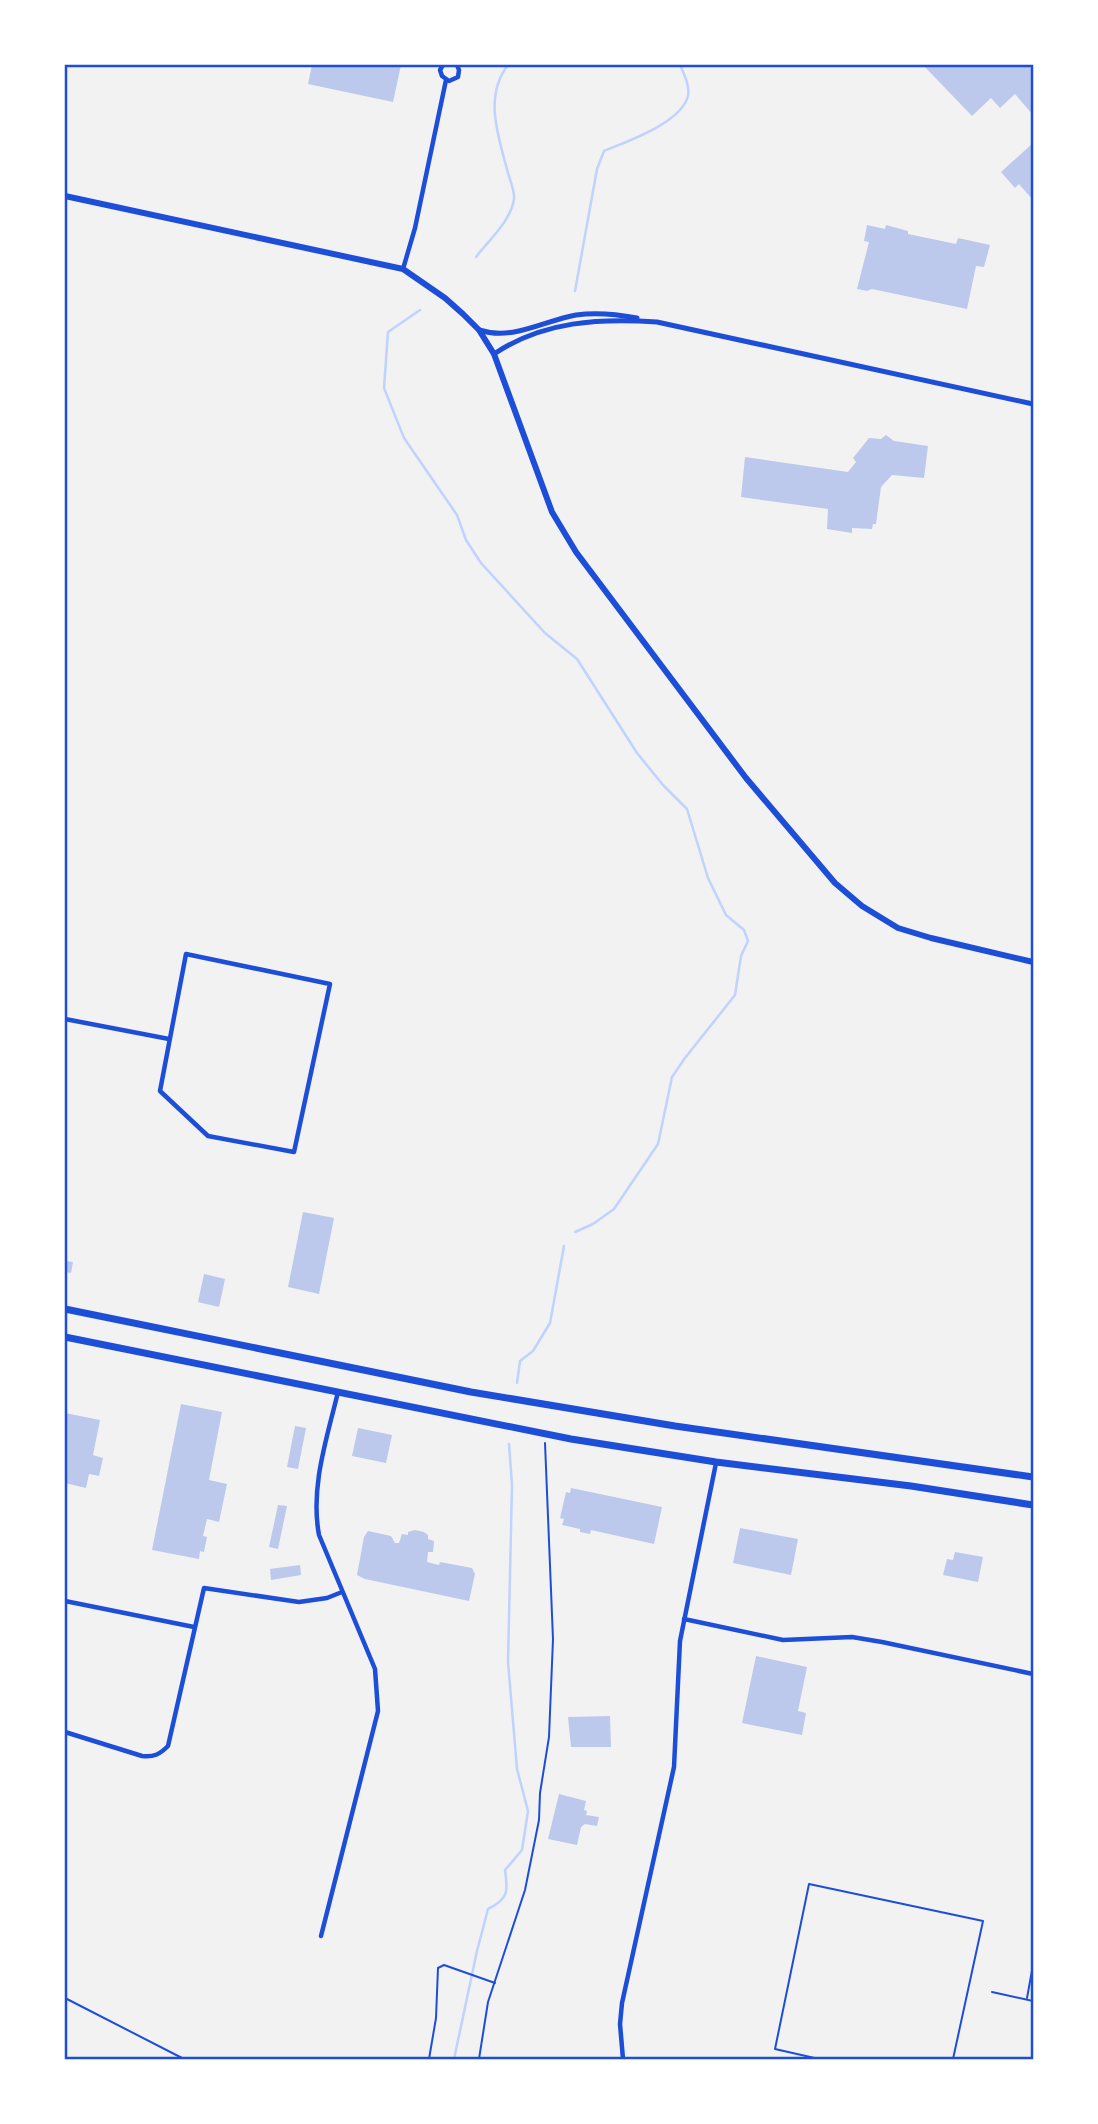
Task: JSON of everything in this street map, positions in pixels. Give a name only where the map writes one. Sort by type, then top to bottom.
[{"type":"highway","points":[[65,1309],[482,1394],[675,1426],[1033,1477]]},
{"type":"highway","points":[[65,1337],[546,1434],[716,1462],[911,1486],[1033,1505]]},
{"type":"main road","points":[[65,195],[403,269],[445,298],[479,330],[494,354],[552,512],[576,552],[746,778],[835,883],[862,906],[898,928],[1033,962]]},
{"type":"street","points":[[443,65],[440,74],[446,80],[453,80],[458,76],[457,65]]},
{"type":"street","points":[[403,269],[415,228],[446,80]]},
{"type":"street","points":[[479,330],[491,334],[510,334],[541,323],[591,314],[614,313],[1033,404]]},
{"type":"street","points":[[494,354],[510,343],[557,326],[617,320],[657,322]]},
{"type":"street","points":[[186,954],[330,984],[295,1152],[208,1136],[160,1091],[169,1039],[186,954]]},
{"type":"street","points":[[65,1019],[169,1039]]},
{"type":"street","points":[[321,1936],[378,1711],[375,1670],[318,1535],[315,1516],[316,1497],[338,1392]]},
{"type":"street","points":[[623,2059],[620,2025],[622,2003],[674,1767],[680,1641],[716,1462]]},
{"type":"street","points":[[65,1732],[142,1756],[161,1754],[168,1746],[204,1588],[299,1602],[327,1598],[342,1592]]},
{"type":"street","points":[[65,1601],[194,1627]]},
{"type":"street","points":[[684,1619],[783,1640],[852,1637],[1033,1674]]},
{"type":"lane","points":[[818,2059],[775,2049],[809,1884],[982,1921],[953,2059]]},
{"type":"lane","points":[[1027,1998],[1033,1965]]},
{"type":"lane","points":[[992,1992],[1033,2001]]},
{"type":"path","points":[[479,2059],[488,2003],[526,1890],[539,1820],[540,1793],[549,1737],[553,1639],[547,1537],[544,1446],[546,1434]]},
{"type":"path","points":[[429,2059],[436,2018],[438,1968],[444,1965],[496,1984]]},
{"type":"path","points":[[65,1998],[184,2059]]},
{"type":"building","points":[[312,65],[401,65],[393,102],[308,84]]},
{"type":"building","points":[[923,65],[1028,65],[1033,70],[1033,115],[1015,94],[1000,108],[991,98],[972,116]]},
{"type":"building","points":[[1033,143],[1033,200],[1019,184],[1015,188],[1001,172]]},
{"type":"building","points":[[867,225],[885,229],[886,225],[908,231],[908,234],[956,244],[958,238],[990,245],[984,267],[976,266],[967,309],[872,289],[857,289],[869,242],[864,241]]},
{"type":"building","points":[[886,435],[894,441],[928,446],[924,478],[892,475],[881,487],[876,524],[873,524],[872,529],[852,528],[852,533],[827,529],[828,509],[741,497],[745,457],[848,472],[856,462],[853,458],[869,438],[881,439]]},
{"type":"building","points":[[303,1212],[334,1218],[319,1294],[288,1287]]},
{"type":"building","points":[[66,1261],[73,1262],[71,1273],[65,1272]]},
{"type":"building","points":[[204,1274],[225,1279],[219,1307],[198,1302]]},
{"type":"building","points":[[181,1404],[222,1412],[209,1480],[227,1484],[219,1522],[207,1519],[203,1536],[207,1537],[204,1552],[200,1551],[199,1559],[152,1550]]},
{"type":"building","points":[[65,1413],[100,1420],[93,1455],[103,1458],[99,1476],[89,1474],[86,1488],[65,1483]]},
{"type":"building","points":[[295,1426],[306,1428],[298,1469],[287,1467]]},
{"type":"building","points":[[358,1428],[392,1435],[386,1463],[352,1456]]},
{"type":"building","points":[[571,1488],[662,1507],[654,1544],[591,1530],[590,1534],[580,1532],[580,1529],[562,1525],[564,1519],[560,1518],[566,1492],[570,1493]]},
{"type":"building","points":[[278,1505],[287,1506],[278,1549],[269,1547]]},
{"type":"building","points":[[740,1528],[798,1539],[791,1575],[733,1563]]},
{"type":"building","points":[[368,1531],[391,1536],[395,1543],[399,1543],[402,1534],[408,1535],[408,1532],[424,1532],[428,1539],[434,1541],[433,1552],[428,1552],[427,1562],[472,1568],[475,1574],[469,1601],[357,1575],[364,1537]]},
{"type":"building","points":[[955,1552],[983,1557],[978,1582],[943,1575],[947,1559],[953,1560]]},
{"type":"building","points":[[300,1565],[301,1575],[271,1580],[270,1569]]},
{"type":"building","points":[[756,1656],[807,1667],[798,1711],[806,1713],[802,1735],[742,1723]]},
{"type":"building","points":[[610,1716],[611,1747],[571,1747],[568,1717]]},
{"type":"building","points":[[559,1794],[586,1801],[586,1815],[599,1817],[597,1826],[585,1824],[581,1827],[577,1845],[548,1839]]},
{"type":"waterway","points":[[476,257],[504,223],[514,199],[495,118],[496,90],[508,65]]},
{"type":"waterway","points":[[575,291],[597,169],[604,151],[665,123],[683,106],[688,96],[688,88],[680,65]]},
{"type":"waterway","points":[[420,310],[388,332],[384,388],[404,438],[457,515],[466,540],[481,563],[545,633],[577,659],[637,753],[687,809],[708,878],[726,915],[744,930],[748,941],[741,956],[735,995],[672,1077],[658,1144],[614,1209],[593,1224],[575,1232]]},
{"type":"waterway","points":[[517,1383],[520,1361],[533,1351],[550,1323],[564,1246]]},
{"type":"waterway","points":[[454,2059],[488,1909],[500,1902],[505,1894],[505,1870],[522,1850],[528,1811],[517,1769],[508,1662],[512,1485],[509,1444]]}]
